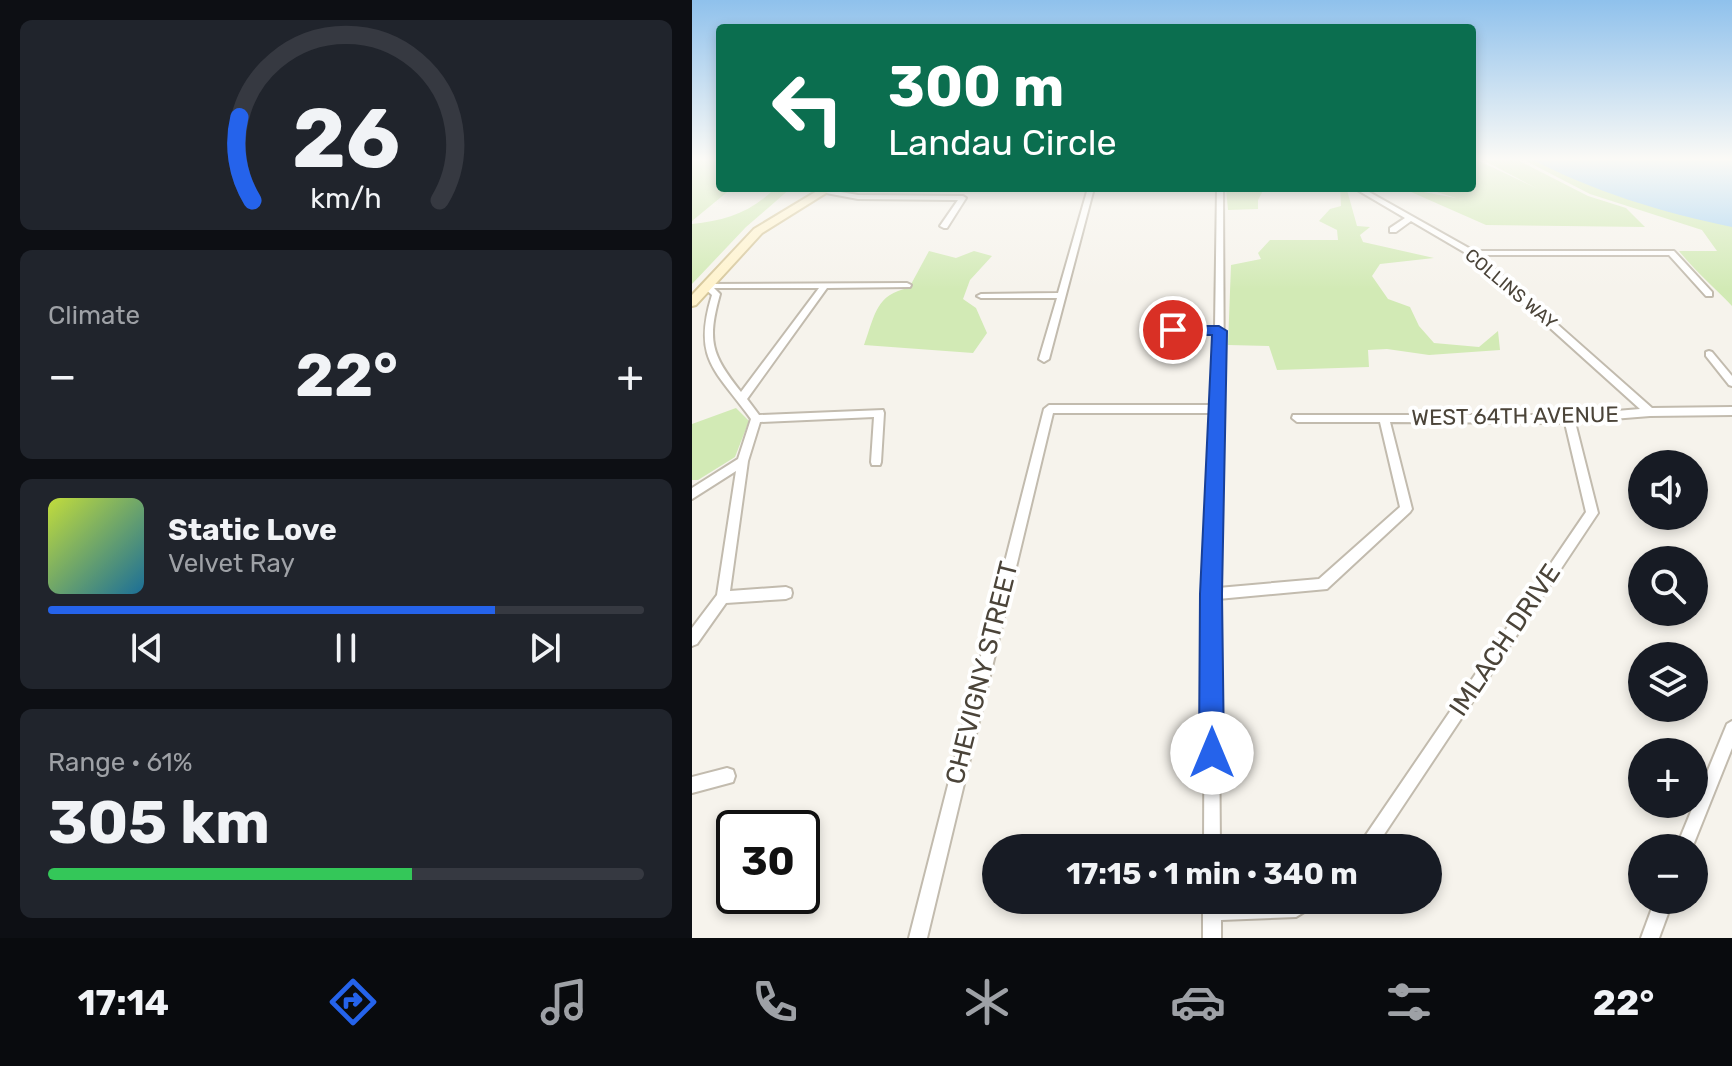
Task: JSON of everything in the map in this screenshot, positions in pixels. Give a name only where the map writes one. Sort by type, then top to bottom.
[{"type":"main road","points":[[692,302],[758,231],[805,202]]},
{"type":"street","points":[[944,226],[960,202]]},
{"type":"street","points":[[1044,359],[1087,202]]},
{"type":"street","points":[[1212,834],[1211,594],[1219,409],[1220,202]]},
{"type":"street","name":"COLLINS WAY","points":[[1380,202],[1472,253],[1650,412]]},
{"type":"street","points":[[1393,230],[1409,219]]},
{"type":"street","points":[[1472,253],[1671,253],[1709,294]]},
{"type":"street","points":[[742,398],[825,285]]},
{"type":"street","points":[[700,290],[907,285]]},
{"type":"street","points":[[700,290],[716,294],[704,317],[701,338],[707,360],[742,398],[756,419]]},
{"type":"street","points":[[981,296],[1061,295]]},
{"type":"street","points":[[1173,330],[1219,331]]},
{"type":"street","points":[[1709,354],[1732,383]]},
{"type":"street","name":"CHEVIGNY STREET","points":[[918,938],[1049,409],[1219,409]]},
{"type":"street","name":"WEST 64TH AVENUE","points":[[1297,418],[1569,419],[1650,412],[1732,411]]},
{"type":"street","points":[[756,419],[879,413],[876,462]]},
{"type":"street","points":[[692,639],[723,597],[743,461],[756,419]]},
{"type":"street","points":[[1211,594],[1322,585],[1406,509],[1384,419]]},
{"type":"street","name":"IMLACH DRIVE","points":[[1374,834],[1592,513],[1569,419]]},
{"type":"street","points":[[692,494],[743,461]]},
{"type":"street","points":[[723,597],[786,593]]},
{"type":"street","points":[[1690,834],[1732,729]]},
{"type":"street","points":[[692,785],[727,776]]},
{"type":"street","points":[[1212,914],[1212,938]]},
{"type":"street","points":[[1650,938],[1659,914]]},
{"type":"green space","points":[[692,202],[715,202],[692,221]]},
{"type":"green space","points":[[775,202],[746,227],[692,284],[692,224],[737,214],[757,203]]},
{"type":"green space","points":[[1227,202],[1258,202],[1258,209],[1228,210]]},
{"type":"green space","points":[[1341,202],[1350,202],[1357,226],[1370,227],[1360,235],[1363,242],[1434,258],[1380,264],[1372,276],[1388,299],[1410,307],[1419,326],[1434,343],[1479,347],[1498,331],[1500,350],[1429,355],[1387,349],[1368,350],[1369,367],[1277,370],[1269,346],[1228,345],[1231,265],[1261,259],[1258,253],[1270,240],[1338,240],[1337,230],[1319,221],[1330,209],[1341,206]]},
{"type":"green space","points":[[1433,202],[1606,202],[1626,208],[1645,227],[1486,225]]},
{"type":"green space","points":[[1614,202],[1732,202],[1732,306],[1679,251],[1717,251],[1702,230]]},
{"type":"green space","points":[[929,251],[956,258],[974,251],[992,256],[970,280],[963,299],[976,308],[987,333],[973,353],[864,345],[878,308],[890,295],[909,288]]},
{"type":"green space","points":[[736,408],[749,421],[735,457],[698,480],[692,480],[692,424]]},
{"type":"water","points":[[1634,202],[1732,202],[1732,227]]},
{"type":"route","points":[[1173,330],[1219,331],[1211,594],[1212,753]]}]
